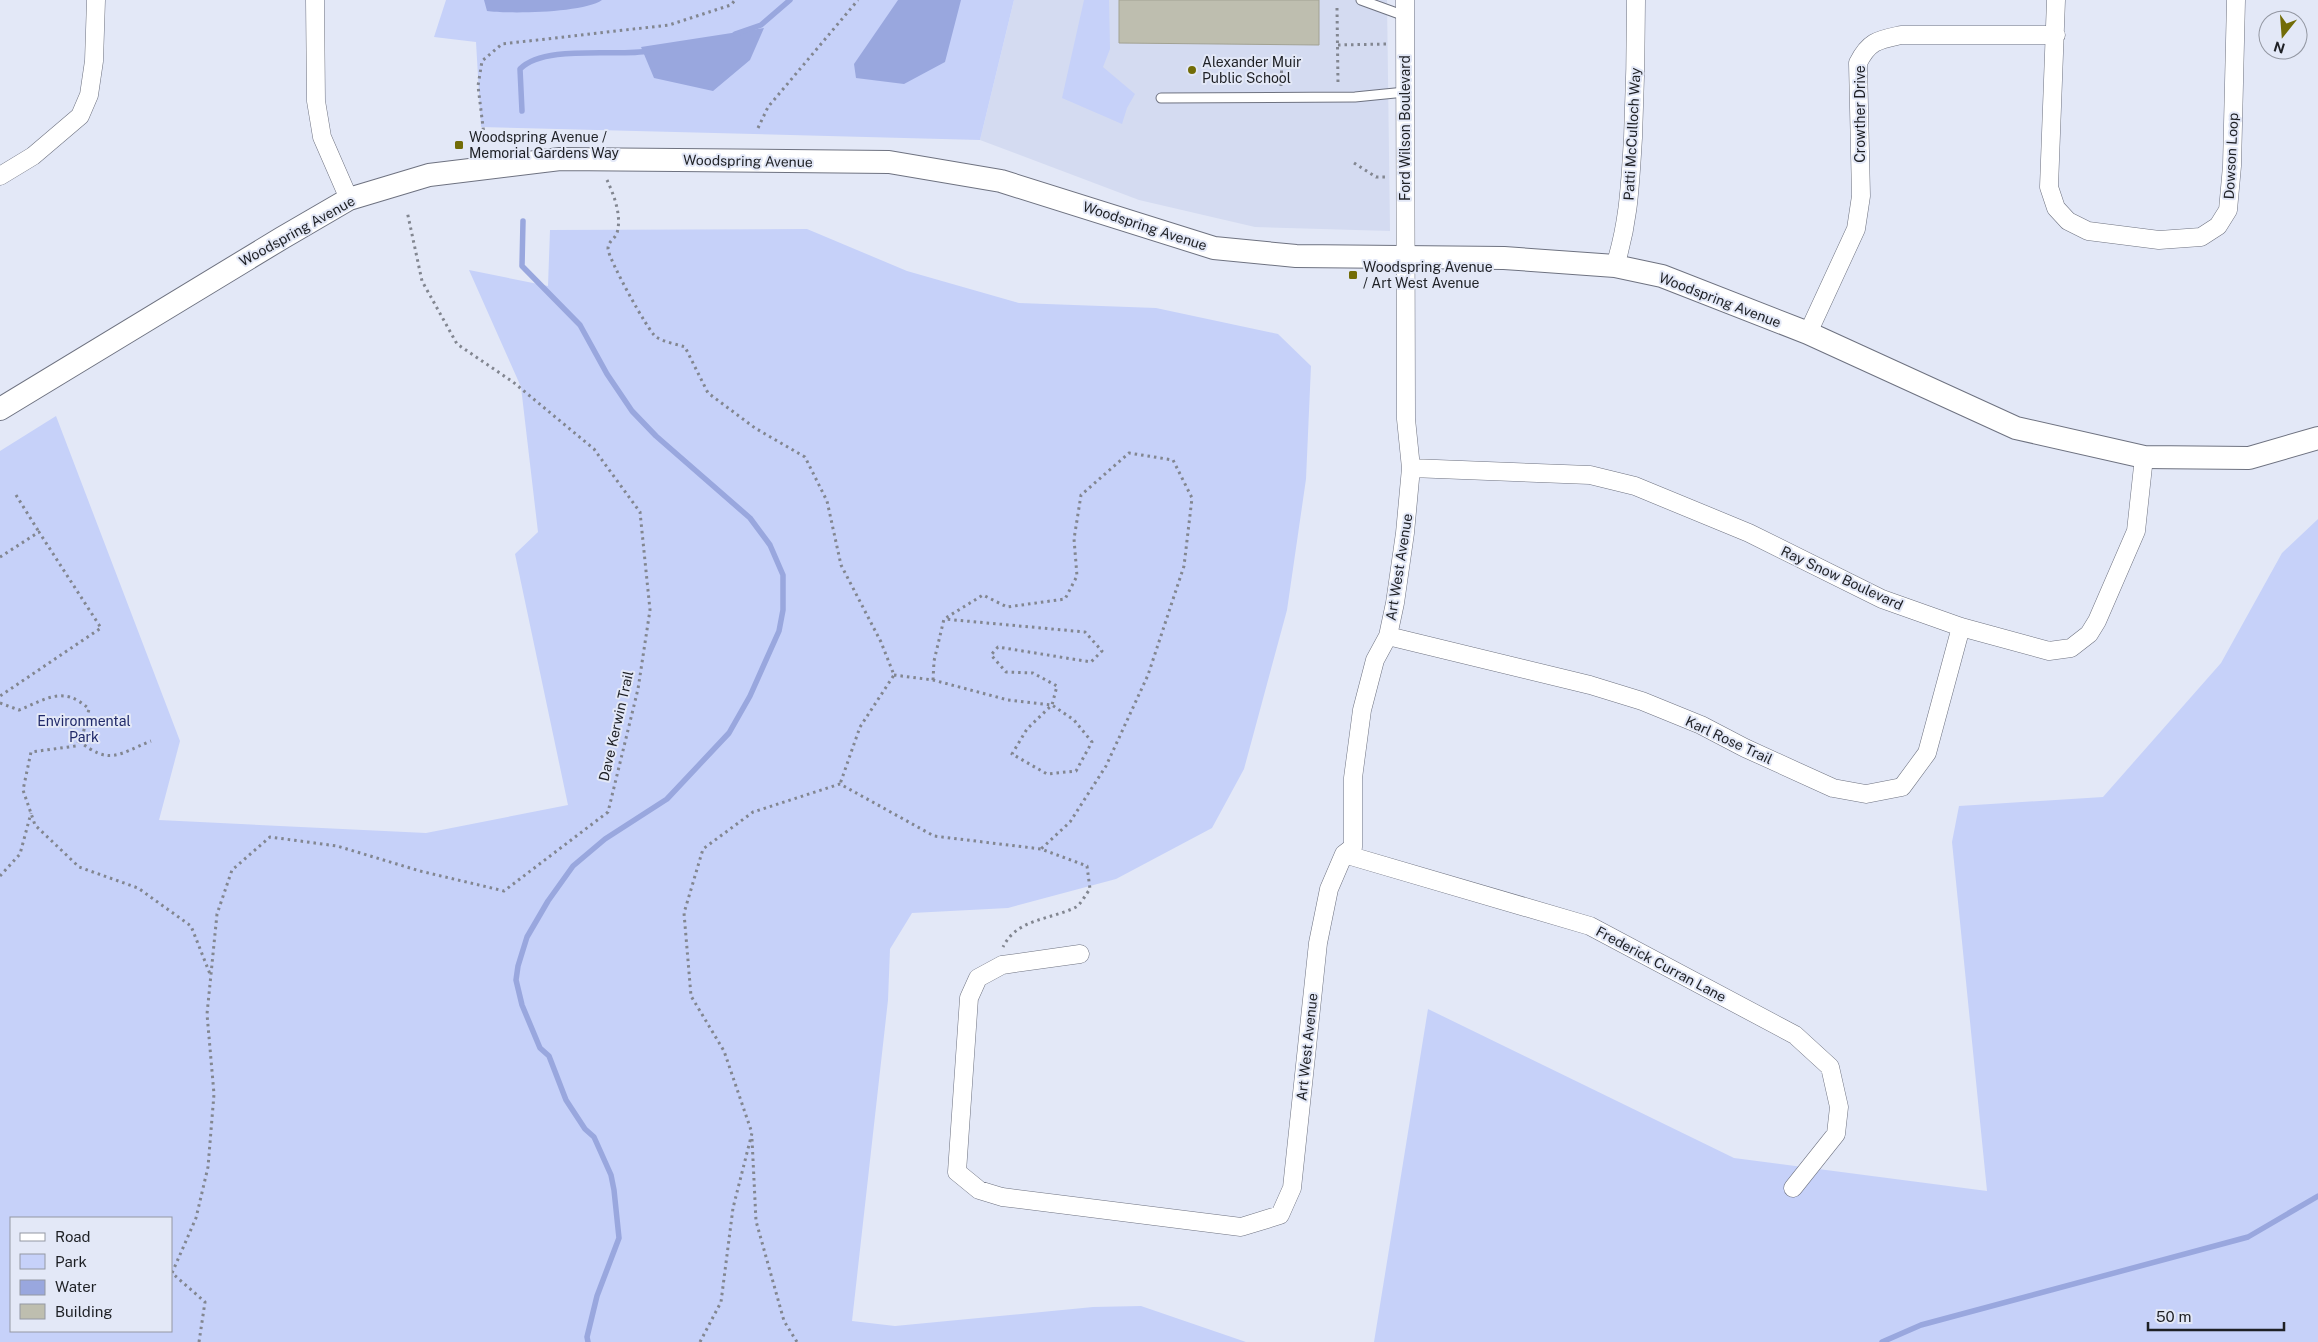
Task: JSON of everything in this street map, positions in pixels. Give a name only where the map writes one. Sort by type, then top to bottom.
[{"type":"street","points":[[0,176],[33,156],[80,116],[90,95],[94,61],[96,0]]},
{"type":"street","points":[[315,0],[316,101],[322,137],[349,199]]},
{"type":"street","name":"Patti McCulloch Way","points":[[1615,266],[1626,232],[1630,195],[1636,70],[1636,0]]},
{"type":"street","name":"Dowson Loop","points":[[2056,0],[2049,187],[2056,208],[2068,221],[2088,231],[2159,240],[2201,236],[2218,226],[2228,210],[2232,166],[2236,0]]},
{"type":"street","name":"Ford Wilson Boulevard","points":[[1404,256],[1405,8]]},
{"type":"street","name":"Crowther Drive","points":[[1808,333],[1856,229],[1861,196],[1858,63],[1864,52],[1876,40],[1901,35],[2056,35]]},
{"type":"street","name":"Woodspring Avenue","points":[[0,409],[349,199],[429,174],[560,159],[889,162],[1002,181],[1214,248],[1296,256],[1504,258],[1615,266],[1662,276],[1808,333],[2016,428],[2144,457],[2249,458],[2318,438]]},
{"type":"street","name":"Art West Avenue","points":[[1080,954],[1002,965],[978,978],[969,998],[957,1172],[979,1190],[1002,1197],[1241,1226],[1280,1214],[1292,1188],[1318,944],[1330,889],[1344,854],[1353,847],[1353,778],[1362,710],[1375,660],[1388,636],[1395,603],[1405,533],[1411,468],[1406,419],[1404,256]]},
{"type":"street","name":"Ray Snow Boulevard","points":[[1411,468],[1590,475],[1635,486],[1749,533],[1882,599],[1961,627],[2049,651],[2071,648],[2089,634],[2098,621],[2136,531],[2144,457]]},
{"type":"street","name":"Karl Rose Trail","points":[[1388,636],[1590,685],[1642,701],[1701,725],[1745,748],[1833,788],[1866,794],[1902,787],[1927,753],[1961,627]]},
{"type":"street","name":"Frederick Curran Lane","points":[[1344,854],[1590,926],[1795,1035],[1830,1067],[1839,1107],[1836,1134],[1793,1188]]},
{"type":"lane","points":[[1361,0],[1405,8]]},
{"type":"lane","points":[[1161,98],[1355,97],[1405,92]]},
{"type":"path","points":[[485,143],[478,86],[482,61],[502,44],[669,24],[730,5],[735,0]]},
{"type":"path","points":[[758,128],[768,107],[821,47],[858,0]]},
{"type":"path","points":[[1337,8],[1338,84]]},
{"type":"path","points":[[1338,45],[1387,44]]},
{"type":"path","points":[[1280,97],[1282,58]]},
{"type":"path","points":[[1354,163],[1376,177],[1388,177]]},
{"type":"path","points":[[607,180],[614,197],[618,221],[617,234],[610,242],[608,250],[619,272],[621,284],[655,336],[685,347],[708,393],[755,428],[805,457],[827,501],[841,565],[881,642],[894,675]]},
{"type":"path","name":"Dave Kerwin Trail","points":[[200,1342],[205,1302],[172,1272],[196,1218],[208,1166],[214,1094],[206,1014],[217,914],[232,870],[270,838],[337,846],[420,871],[504,891],[608,812],[638,689],[650,610],[640,512],[594,448],[513,382],[457,344],[422,281],[407,211]]},
{"type":"path","points":[[933,680],[934,661],[944,619],[983,595],[1006,607],[1065,599],[1077,576],[1074,539],[1081,495],[1129,453],[1172,460],[1192,498],[1184,566],[1148,676],[1106,766],[1070,822],[1041,849]]},
{"type":"path","points":[[0,696],[101,628],[16,495]]},
{"type":"path","points":[[0,557],[39,532]]},
{"type":"path","points":[[894,675],[933,680],[1008,700],[1052,705],[1074,720],[1092,742],[1076,771],[1047,774],[1012,754],[1027,729],[1052,705],[1057,686],[1033,673],[1006,672],[991,655],[998,647],[1091,662],[1102,651],[1085,632],[944,619]]},
{"type":"path","points":[[840,784],[860,727],[894,675]]},
{"type":"path","points":[[0,703],[19,710],[58,694],[78,699],[89,709],[79,742],[76,746],[30,752],[23,790],[35,825],[79,867],[138,888],[190,926],[211,975]]},
{"type":"path","points":[[79,742],[101,755],[112,757],[151,741]]},
{"type":"path","points":[[797,1342],[784,1321],[756,1221],[752,1133],[724,1051],[691,996],[684,913],[703,849],[753,812],[840,784],[934,836],[1041,849],[1087,866],[1090,889],[1077,906],[1027,924],[1008,936],[1002,949],[1002,965]]},
{"type":"path","points":[[0,876],[20,854],[31,812]]},
{"type":"path","points":[[700,1342],[721,1302],[733,1208],[752,1133]]},
{"type":"shaded area","name":"Alexander Muir Public School","points":[[1014,0],[1387,0],[1390,231],[1255,227],[1139,200],[980,140]]},
{"type":"green space","points":[[446,0],[1014,0],[980,140],[481,127],[476,42],[434,37]]},
{"type":"green space","points":[[1084,0],[1109,0],[1110,49],[1103,67],[1135,94],[1127,108],[1122,124],[1062,98]]},
{"type":"green space","name":"Environmental Park","points":[[807,229],[907,271],[1019,303],[1156,308],[1278,334],[1311,366],[1306,479],[1287,610],[1244,769],[1212,828],[1116,879],[1008,908],[912,913],[890,949],[888,1000],[852,1321],[895,1326],[1093,1307],[1141,1306],[1246,1342],[0,1342],[0,451],[56,416],[180,741],[159,820],[426,833],[568,805],[515,554],[538,532],[521,387],[469,270],[548,286],[550,230]]},
{"type":"green space","points":[[2318,519],[2318,1342],[1374,1342],[1428,1009],[1734,1158],[1987,1191],[1952,842],[1959,806],[2103,797],[2221,663],[2282,553]]},
{"type":"water","points":[[484,0],[602,0],[580,8],[546,12],[512,12],[487,11]]},
{"type":"water","points":[[898,0],[961,0],[945,62],[904,84],[856,78],[854,64]]},
{"type":"water","points":[[764,28],[750,60],[713,91],[654,78],[641,47]]},
{"type":"building","points":[[1119,0],[1319,0],[1319,45],[1119,43]]},
{"type":"waterway","points":[[735,34],[761,25],[790,0]]},
{"type":"waterway","points":[[522,111],[520,69],[531,61],[546,56],[563,54],[649,51]]},
{"type":"waterway","points":[[523,221],[522,266],[580,325],[607,374],[632,411],[656,436],[750,518],[770,545],[783,575],[783,610],[779,631],[750,696],[729,733],[667,799],[605,839],[573,866],[548,901],[527,937],[518,966],[516,980],[522,1005],[540,1048],[549,1056],[566,1100],[585,1129],[594,1137],[611,1175],[614,1190],[619,1238],[597,1296],[587,1337],[588,1342]]},
{"type":"waterway","points":[[1882,1342],[1921,1325],[2248,1237],[2318,1196]]},
{"type":"place","name":"Alexander Muir Public School","points":[[1192,70]]},
{"type":"place","name":"Woodspring Avenue / Memorial Gardens Way","points":[[459,145]]},
{"type":"place","name":"Woodspring Avenue / Art West Avenue","points":[[1353,275]]}]
